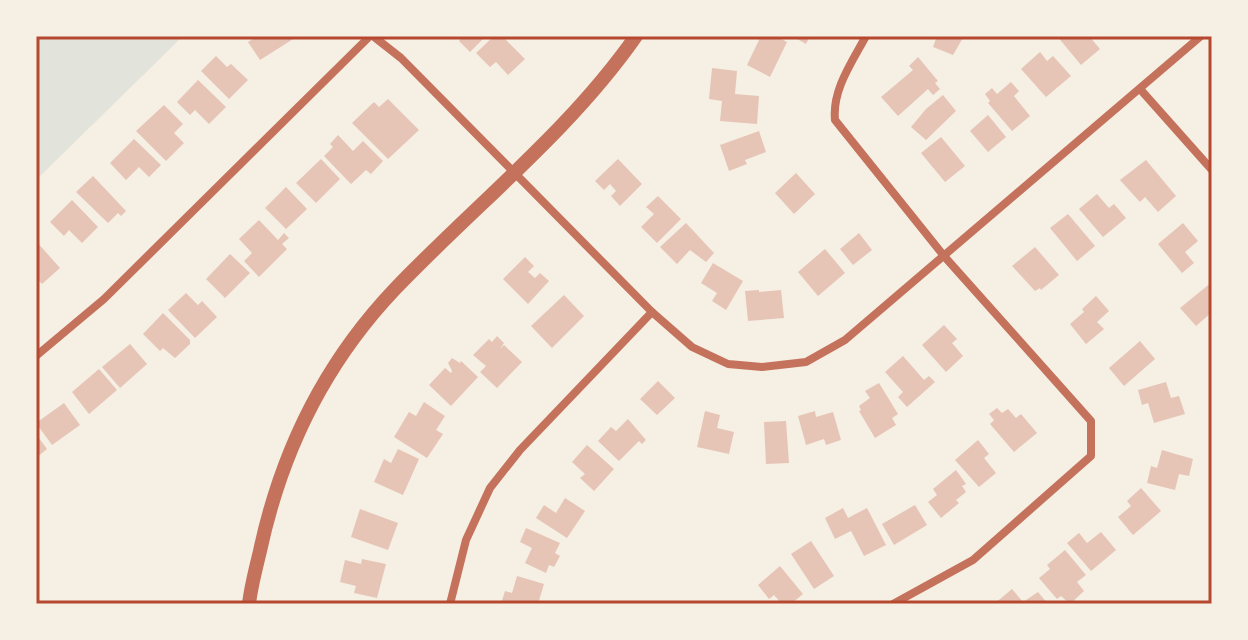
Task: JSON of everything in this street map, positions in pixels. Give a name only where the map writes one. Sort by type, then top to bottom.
[{"type":"street","points":[[36,356],[104,299],[372,36],[401,58],[652,312],[692,347],[728,364],[762,367],[806,362],[845,340],[1201,36]]},
{"type":"street","points":[[249,604],[269,508],[290,451],[322,384],[393,291],[514,172],[610,69],[636,36]]},
{"type":"street","points":[[866,36],[841,84],[834,106],[835,120],[944,256],[1091,421],[1091,456],[973,560],[893,604]]},
{"type":"street","points":[[1140,89],[1212,170]]},
{"type":"street","points":[[450,604],[466,540],[490,488],[520,450],[652,312]]},
{"type":"shaded area","points":[[36,36],[183,36],[36,180]]},
{"type":"building","points":[[257,36],[298,36],[260,60],[248,42]]},
{"type":"building","points":[[463,36],[486,36],[470,52],[459,41]]},
{"type":"building","points":[[494,36],[502,36],[525,59],[508,75],[496,62],[490,67],[476,53]]},
{"type":"building","points":[[761,36],[776,36],[787,42],[770,77],[747,65]]},
{"type":"building","points":[[792,36],[810,36],[806,44]]},
{"type":"building","points":[[937,36],[964,36],[953,55],[933,47]]},
{"type":"building","points":[[1057,36],[1089,36],[1100,49],[1081,65]]},
{"type":"building","points":[[1040,52],[1047,61],[1053,56],[1071,76],[1046,97],[1021,69]]},
{"type":"building","points":[[216,56],[227,67],[231,64],[248,80],[229,99],[201,71]]},
{"type":"building","points":[[918,57],[938,81],[935,83],[940,89],[933,95],[928,89],[898,116],[881,97],[913,70],[909,66]]},
{"type":"building","points":[[712,68],[737,71],[735,94],[759,96],[757,124],[720,121],[722,101],[709,99]]},
{"type":"building","points":[[198,80],[226,107],[209,124],[195,110],[190,115],[177,102]]},
{"type":"building","points":[[1011,82],[1019,91],[1014,96],[1030,116],[1012,131],[988,103],[990,101],[985,94],[992,88],[997,94]]},
{"type":"building","points":[[943,95],[956,111],[926,140],[911,127]]},
{"type":"building","points":[[388,99],[419,130],[388,159],[352,123],[374,102],[379,107]]},
{"type":"building","points":[[164,105],[183,124],[174,133],[184,143],[166,161],[136,131]]},
{"type":"building","points":[[988,115],[1006,137],[988,152],[970,131]]},
{"type":"building","points":[[759,131],[766,152],[745,160],[747,164],[729,171],[720,145]]},
{"type":"building","points":[[338,135],[353,151],[363,141],[383,161],[371,174],[366,170],[351,184],[324,156],[333,147],[330,144]]},
{"type":"building","points":[[941,137],[965,166],[945,182],[921,153]]},
{"type":"building","points":[[134,139],[161,165],[149,177],[139,167],[126,180],[110,163]]},
{"type":"building","points":[[321,159],[340,179],[316,203],[296,183]]},
{"type":"building","points":[[618,159],[642,184],[620,206],[611,196],[616,191],[610,184],[604,190],[595,181]]},
{"type":"building","points":[[1146,160],[1176,196],[1158,212],[1145,197],[1140,202],[1120,180]]},
{"type":"building","points":[[796,173],[815,194],[794,214],[775,193]]},
{"type":"building","points":[[93,176],[126,211],[121,216],[118,213],[108,223],[76,192]]},
{"type":"building","points":[[286,187],[307,209],[286,229],[265,208]]},
{"type":"building","points":[[1097,194],[1109,208],[1114,204],[1126,218],[1103,237],[1079,209]]},
{"type":"building","points":[[658,196],[681,219],[657,243],[641,227],[654,214],[646,207]]},
{"type":"building","points":[[72,200],[98,227],[82,243],[69,230],[64,236],[50,222]]},
{"type":"building","points":[[1068,214],[1095,246],[1077,261],[1050,228]]},
{"type":"building","points":[[259,220],[278,240],[284,233],[289,238],[282,244],[287,249],[259,277],[244,261],[252,253],[239,239]]},
{"type":"building","points":[[686,223],[714,253],[706,262],[690,250],[677,264],[660,247]]},
{"type":"building","points":[[1183,223],[1198,241],[1185,252],[1194,263],[1182,273],[1158,244]]},
{"type":"building","points":[[859,233],[872,250],[853,265],[840,249]]},
{"type":"building","points":[[36,241],[60,268],[42,284],[36,278]]},
{"type":"building","points":[[1035,247],[1059,275],[1041,290],[1035,291],[1012,266]]},
{"type":"building","points":[[825,249],[845,273],[818,296],[798,272]]},
{"type":"building","points":[[230,254],[250,273],[225,298],[206,279]]},
{"type":"building","points":[[525,257],[534,266],[528,272],[535,278],[540,273],[549,281],[528,304],[503,279]]},
{"type":"building","points":[[713,263],[743,281],[726,310],[712,301],[717,293],[701,283]]},
{"type":"building","points":[[1212,282],[1212,312],[1196,326],[1180,308]]},
{"type":"building","points":[[781,290],[784,318],[748,321],[745,291]]},
{"type":"building","points":[[186,293],[198,305],[202,301],[217,317],[195,338],[168,310]]},
{"type":"building","points":[[564,295],[584,316],[552,348],[531,326]]},
{"type":"building","points":[[1096,296],[1109,311],[1097,322],[1104,329],[1086,344],[1070,324]]},
{"type":"building","points":[[163,313],[190,340],[190,344],[175,358],[163,348],[160,351],[143,334]]},
{"type":"building","points":[[944,325],[957,339],[952,343],[963,356],[946,372],[922,345]]},
{"type":"building","points":[[497,336],[504,343],[500,349],[504,345],[522,362],[497,388],[480,372],[486,366],[473,355],[489,339],[492,342]]},
{"type":"building","points":[[1140,341],[1155,359],[1124,386],[1109,368]]},
{"type":"building","points":[[130,344],[147,364],[120,388],[102,367]]},
{"type":"building","points":[[903,356],[924,380],[929,376],[935,382],[907,407],[898,397],[903,392],[885,372]]},
{"type":"building","points":[[452,358],[461,361],[478,377],[451,406],[429,385],[445,368],[451,373],[448,363]]},
{"type":"building","points":[[99,369],[117,390],[89,414],[72,392]]},
{"type":"building","points":[[658,381],[675,398],[657,415],[640,399]]},
{"type":"building","points":[[1166,382],[1171,398],[1179,396],[1185,414],[1154,423],[1148,403],[1142,405],[1138,390]]},
{"type":"building","points":[[879,383],[898,414],[892,418],[896,425],[875,438],[859,406],[870,398],[865,391]]},
{"type":"building","points":[[424,402],[445,416],[436,430],[443,434],[427,458],[394,437],[409,412],[416,416]]},
{"type":"building","points":[[64,403],[80,425],[52,445],[36,423]]},
{"type":"building","points":[[997,408],[1002,413],[1008,409],[1016,418],[1021,414],[1037,433],[1014,452],[990,424],[994,420],[989,414]]},
{"type":"building","points":[[705,411],[720,415],[717,428],[734,432],[729,454],[697,447]]},
{"type":"building","points":[[815,411],[816,417],[833,412],[841,440],[826,445],[824,439],[806,445],[798,416]]},
{"type":"building","points":[[628,419],[646,440],[642,444],[639,441],[619,461],[598,441],[611,427],[616,431]]},
{"type":"building","points":[[786,421],[789,463],[766,464],[764,422]]},
{"type":"building","points":[[36,434],[47,449],[36,458]]},
{"type":"building","points":[[978,440],[989,454],[984,458],[996,473],[979,487],[955,460]]},
{"type":"building","points":[[587,445],[614,469],[594,491],[580,478],[585,474],[572,462]]},
{"type":"building","points":[[398,449],[419,459],[403,495],[374,482],[384,459],[391,463]]},
{"type":"building","points":[[1162,450],[1193,459],[1189,476],[1179,474],[1175,490],[1147,483],[1151,466],[1157,468]]},
{"type":"building","points":[[956,470],[966,484],[962,486],[966,492],[956,500],[959,503],[941,518],[928,502],[937,495],[933,489]]},
{"type":"building","points":[[1141,488],[1161,511],[1133,535],[1118,517],[1131,506],[1127,501]]},
{"type":"building","points":[[565,498],[585,511],[567,538],[536,518],[544,505],[556,513]]},
{"type":"building","points":[[915,505],[927,525],[894,545],[882,524]]},
{"type":"building","points":[[843,508],[848,518],[867,508],[886,545],[864,556],[851,531],[835,539],[825,518]]},
{"type":"building","points":[[360,509],[398,523],[388,550],[351,537]]},
{"type":"building","points":[[526,528],[560,543],[555,553],[560,556],[554,567],[549,565],[546,573],[525,563],[532,548],[520,542]]},
{"type":"building","points":[[1101,532],[1116,550],[1091,571],[1067,543],[1079,533],[1087,543]]},
{"type":"building","points":[[811,541],[834,576],[814,589],[791,554]]},
{"type":"building","points":[[1065,550],[1086,575],[1077,582],[1084,591],[1070,604],[1061,596],[1057,599],[1039,578],[1050,569],[1047,565]]},
{"type":"building","points":[[362,559],[386,564],[377,598],[354,593],[356,586],[340,582],[345,560],[361,564]]},
{"type":"building","points":[[780,566],[803,594],[791,604],[782,604],[774,595],[769,599],[758,585]]},
{"type":"building","points":[[517,576],[544,584],[538,604],[501,604],[505,591],[512,593]]},
{"type":"building","points":[[1012,589],[1023,602],[1038,592],[1048,604],[994,604]]}]
